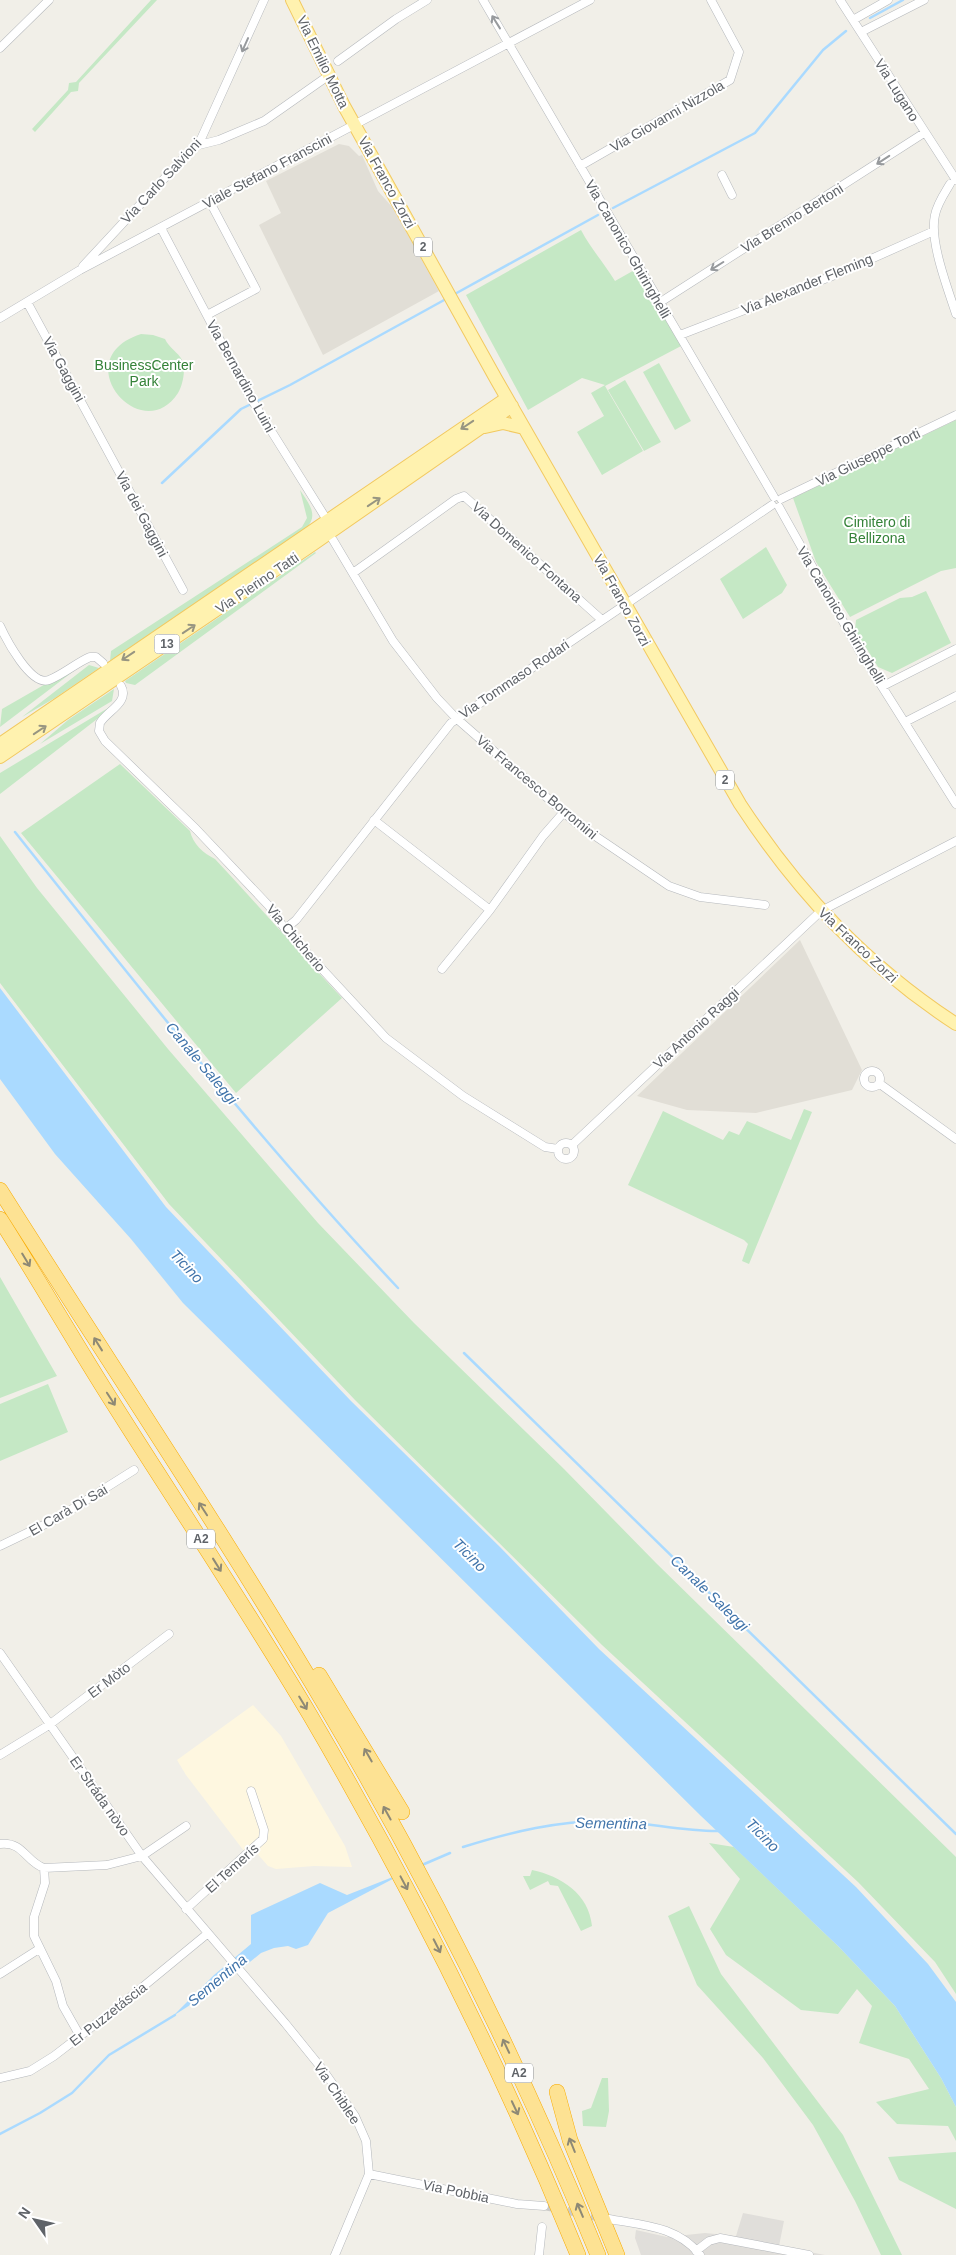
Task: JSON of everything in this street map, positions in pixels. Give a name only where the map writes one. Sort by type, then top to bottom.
[{"type":"highway","name":"A2","points":[[0,1190],[253,1586],[330,1712],[431,1894],[518,2070],[598,2255]]},
{"type":"highway","name":"A2","points":[[0,1219],[103,1387],[275,1657],[394,1863],[502,2079],[578,2255]]},
{"type":"highway","name":"A2","points":[[253,1586],[273,1602],[345,1715],[402,1812]]},
{"type":"highway","points":[[557,2092],[570,2140],[617,2255]]},
{"type":"main road","name":"Via Emilio Motta","points":[[292,0],[328,76],[354,124]]},
{"type":"main road","name":"Via Franco Zorzi","points":[[354,124],[509,402],[735,796],[776,856],[821,911],[898,983],[956,1024]]},
{"type":"main road","name":"Via Pierino Tatti","points":[[0,757],[478,430],[509,402]]},
{"type":"main road","name":"Via Pierino Tatti","points":[[0,744],[331,530],[509,402]]},
{"type":"main road","points":[[478,430],[497,423],[524,428]]},
{"type":"street","points":[[0,48],[49,0]]},
{"type":"street","name":"Via Carlo Salvioni","points":[[80,270],[195,146],[210,122],[264,0]]},
{"type":"street","points":[[338,61],[396,19],[427,0]]},
{"type":"street","name":"Via Canonico Ghiringhelli","points":[[483,0],[680,335],[844,624],[956,804]]},
{"type":"street","name":"Viale Stefano Franscini","points":[[0,318],[80,270],[509,44],[576,3],[590,0]]},
{"type":"street","name":"Via Giovanni Nizzola","points":[[580,166],[730,80],[739,52],[711,0]]},
{"type":"street","name":"Via Lugano","points":[[840,0],[953,182]]},
{"type":"street","points":[[854,20],[888,0]]},
{"type":"street","points":[[861,32],[924,0]]},
{"type":"street","points":[[195,146],[219,140],[264,122],[328,76]]},
{"type":"street","name":"Via Brenno Bertoni","points":[[659,302],[924,133]]},
{"type":"street","points":[[722,175],[732,195]]},
{"type":"street","points":[[953,182],[937,208],[934,231],[943,274],[956,314]]},
{"type":"street","points":[[207,315],[256,289],[210,202]]},
{"type":"street","name":"Via Bernardino Luini","points":[[161,228],[250,397],[331,530]]},
{"type":"street","name":"Via Alexander Fleming","points":[[680,335],[835,274],[934,231]]},
{"type":"street","points":[[105,241],[105,249],[110,254]]},
{"type":"street","name":"Via Gaggini","points":[[27,302],[101,437]]},
{"type":"street","name":"Via Giuseppe Torti","points":[[776,502],[956,415]]},
{"type":"street","name":"Via dei Gaggini","points":[[101,437],[183,590]]},
{"type":"street","name":"Via Domenico Fontana","points":[[353,574],[462,496],[473,502],[602,620]]},
{"type":"street","name":"Via Tommaso Rodari","points":[[285,929],[296,920],[456,718],[776,502]]},
{"type":"street","name":"Via Francesco Borromini","points":[[331,530],[353,574],[393,641],[425,683],[456,718],[564,812],[603,843],[669,886],[700,897],[765,905]]},
{"type":"street","points":[[0,626],[23,664],[33,675],[42,680],[50,679],[90,657],[96,657],[103,663]]},
{"type":"street","points":[[883,686],[956,649]]},
{"type":"street","name":"Via Chicherio","points":[[121,686],[123,694],[120,702],[100,723],[101,736],[196,829],[269,906],[285,929],[396,1046],[462,1096],[545,1147],[558,1149]]},
{"type":"street","points":[[905,722],[956,696]]},
{"type":"street","points":[[442,969],[490,910],[543,836],[564,812]]},
{"type":"street","points":[[374,820],[490,910]]},
{"type":"street","name":"Via Antonio Raggi","points":[[572,1145],[821,911],[956,841]]},
{"type":"street","points":[[880,1084],[956,1139]]},
{"type":"street","points":[[565,1143],[572,1145],[573,1155],[567,1159],[560,1156],[558,1149],[565,1143]]},
{"type":"street","name":"El Carà Di Sai","points":[[0,1546],[58,1518],[134,1470]]},
{"type":"street","name":"Er Mòto","points":[[0,1755],[50,1725],[169,1634]]},
{"type":"street","name":"Er Stráda nòvo","points":[[0,1653],[142,1856],[238,1970]]},
{"type":"street","name":"El Temerís","points":[[186,1909],[263,1838],[264,1830],[251,1791]]},
{"type":"street","points":[[0,1844],[9,1843],[17,1846],[37,1865],[44,1868],[107,1865],[142,1856],[186,1826]]},
{"type":"street","points":[[44,1868],[45,1882],[34,1917],[34,1936],[39,1950],[56,1981],[63,2006],[80,2036]]},
{"type":"street","name":"Er Puzzetáscia","points":[[0,2078],[30,2071],[80,2036],[207,1934]]},
{"type":"street","points":[[0,1974],[39,1950]]},
{"type":"street","name":"Via Chiblee","points":[[238,1970],[320,2065],[355,2116],[366,2141],[369,2174],[335,2255]]},
{"type":"street","name":"Via Pobbia","points":[[369,2174],[517,2204],[544,2206]]},
{"type":"street","points":[[609,2219],[666,2230],[683,2238],[698,2253],[708,2241],[720,2238],[809,2255]]},
{"type":"street","points":[[539,2255],[542,2227]]},
{"type":"shaded area","points":[[339,144],[349,146],[359,156],[362,155],[378,191],[393,208],[439,291],[323,355],[259,225],[281,213],[266,181]]},
{"type":"shaded area","points":[[800,940],[862,1070],[852,1090],[756,1113],[687,1110],[637,1096]]},
{"type":"shaded area","points":[[253,1705],[281,1736],[345,1846],[352,1867],[314,1866],[276,1869],[268,1866],[254,1850],[247,1855],[186,1775],[177,1760]]},
{"type":"shaded area","points":[[743,2213],[784,2221],[779,2246],[825,2255],[641,2255],[635,2238],[636,2230],[667,2237],[705,2233],[736,2236]]},
{"type":"green space","points":[[151,0],[157,0],[79,83],[78,91],[71,92],[35,132],[32,129],[68,90],[69,83],[76,82]]},
{"type":"green space","points":[[581,230],[615,281],[638,268],[683,345],[605,386],[643,451],[602,475],[577,432],[604,416],[591,393],[605,385],[582,378],[528,410],[466,295]]},
{"type":"green space","name":"BusinessCenter Park","points":[[141,334],[165,339],[181,357],[184,368],[183,381],[178,393],[163,408],[146,411],[130,406],[117,394],[109,378],[109,362],[119,346]]},
{"type":"green space","points":[[659,363],[691,421],[675,430],[643,372]]},
{"type":"green space","points":[[625,380],[661,442],[644,451],[608,390]]},
{"type":"green space","name":"Cimitero di Bellizona","points":[[956,420],[956,568],[941,571],[850,617],[816,562],[793,498]]},
{"type":"green space","points":[[300,490],[309,504],[312,513],[312,518],[307,527],[110,661],[111,651],[302,527],[307,518]]},
{"type":"green space","points":[[766,547],[787,585],[782,593],[743,619],[720,579]]},
{"type":"green space","points":[[315,552],[135,685],[126,683],[125,681]]},
{"type":"green space","points":[[926,591],[951,643],[892,673],[878,667],[855,630],[856,620],[900,598],[912,597]]},
{"type":"green space","points":[[83,664],[0,727],[2,709]]},
{"type":"green space","points":[[89,665],[99,668],[55,698],[22,717]]},
{"type":"green space","points":[[114,689],[112,701],[40,744],[68,720]]},
{"type":"green space","points":[[114,706],[0,794],[0,773]]},
{"type":"green space","points":[[120,764],[190,831],[193,840],[199,848],[215,859],[342,998],[236,1093],[21,833]]},
{"type":"green space","points":[[0,836],[37,888],[168,1049],[318,1223],[414,1323],[956,1857],[956,1994],[935,1962],[858,1882],[602,1645],[355,1400],[169,1204],[0,983]]},
{"type":"green space","points":[[804,1109],[812,1112],[749,1264],[742,1261],[748,1244],[744,1240],[628,1185],[663,1111],[723,1140],[729,1131],[739,1135],[747,1121],[791,1140]]},
{"type":"green space","points":[[0,1277],[57,1376],[0,1398]]},
{"type":"green space","points":[[48,1384],[68,1432],[0,1461],[0,1404]]},
{"type":"green space","points":[[709,1843],[734,1847],[839,1947],[895,2006],[941,2078],[956,2107],[956,2141],[948,2126],[897,2124],[876,2102],[929,2089],[909,2059],[859,2043],[872,2006],[857,1989],[838,2014],[801,2010],[726,1955],[710,1929],[740,1879]]},
{"type":"green space","points":[[532,1870],[553,1877],[572,1888],[585,1905],[590,1915],[592,1926],[581,1931],[558,1886],[550,1885],[548,1881],[530,1890],[523,1876],[530,1876]]},
{"type":"green space","points":[[689,1906],[721,1974],[843,2135],[902,2255],[881,2255],[855,2201],[813,2125],[763,2058],[697,1985],[668,1916]]},
{"type":"green space","points":[[602,2078],[608,2078],[609,2111],[606,2127],[583,2126],[582,2111],[591,2108]]},
{"type":"green space","points":[[956,2152],[956,2209],[899,2180],[888,2157]]},
{"type":"water","name":"Ticino","points":[[0,988],[166,1207],[351,1401],[500,1547],[599,1649],[856,1887],[928,1964],[956,2002],[956,2107],[941,2078],[895,2006],[839,1947],[701,1816],[183,1303],[131,1239],[55,1154],[0,1079]]},
{"type":"water","points":[[408,1871],[328,1913],[308,1945],[296,1949],[288,1946],[274,1948],[261,1953],[223,1984],[173,2016],[214,1975],[251,1944],[251,1915],[320,1883],[347,1895]]},
{"type":"waterway","points":[[870,18],[903,0]]},
{"type":"waterway","points":[[613,208],[755,133],[823,50],[846,31]]},
{"type":"waterway","points":[[453,295],[598,215]]},
{"type":"waterway","points":[[162,483],[241,409],[290,385],[446,299]]},
{"type":"waterway","name":"Canale Saleggi","points":[[15,832],[249,1121],[398,1288]]},
{"type":"waterway","name":"Canale Saleggi","points":[[464,1353],[956,1834]]},
{"type":"waterway","name":"Sementina","points":[[463,1847],[499,1836],[536,1828],[591,1821],[624,1822],[693,1830],[721,1831]]},
{"type":"waterway","name":"Sementina","points":[[422,1865],[450,1853]]},
{"type":"waterway","name":"Sementina","points":[[0,2134],[40,2113],[72,2093],[109,2055],[175,2015]]},
{"type":"tunnel","points":[[544,2206],[602,2218]]}]
